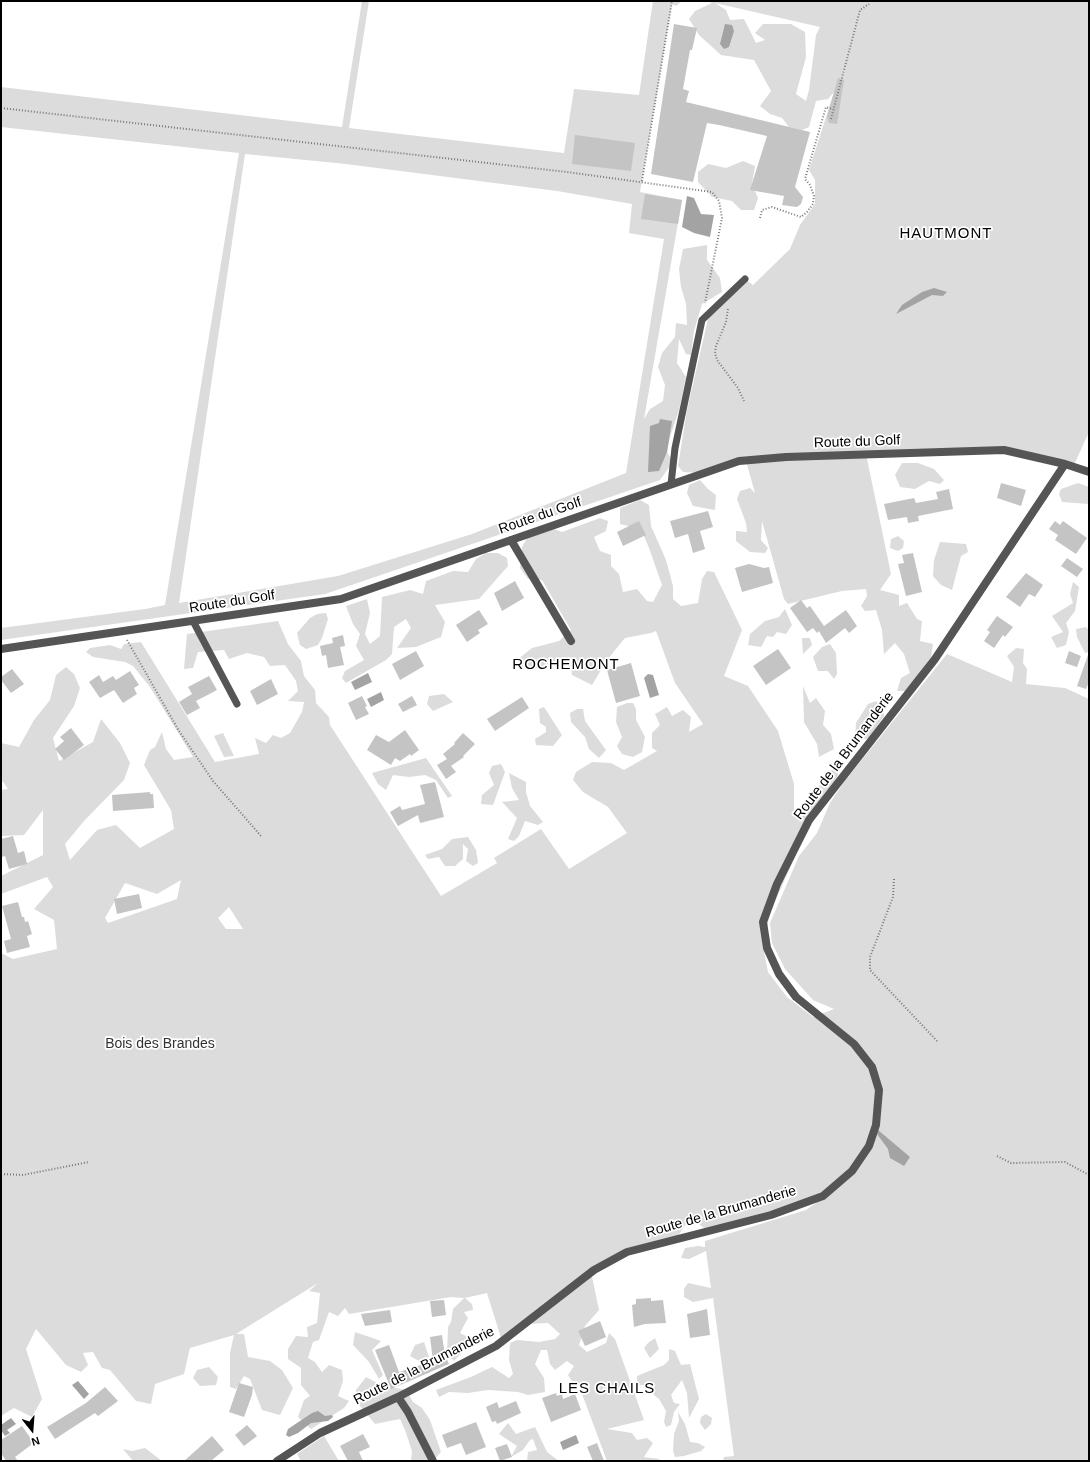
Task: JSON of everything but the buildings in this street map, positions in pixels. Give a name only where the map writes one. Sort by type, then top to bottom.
[{"type":"street","name":"Route du Golf","points":[[1,650],[341,599],[739,461],[786,457],[1004,450],[1065,464],[1089,472]]},
{"type":"street","name":"Route de la Brumanderie","points":[[277,1461],[320,1433],[398,1397],[496,1346],[594,1270],[627,1252],[771,1215],[823,1196],[852,1171],[869,1146],[876,1125],[879,1090],[872,1066],[854,1044],[796,997],[778,974],[767,948],[763,922],[777,884],[809,820],[935,659],[1065,464]]},
{"type":"street","points":[[511,540],[571,641]]},
{"type":"street","points":[[398,1397],[408,1412],[432,1461]]},
{"type":"lane","points":[[671,484],[675,448],[702,320],[744,279]]},
{"type":"lane","points":[[193,621],[237,704]]},
{"type":"path","points":[[642,182],[672,1]]},
{"type":"path","points":[[831,119],[832,109],[860,10],[869,4]]},
{"type":"path","points":[[760,218],[762,210],[772,206],[795,216],[801,216],[807,212],[812,204],[814,196],[810,185],[805,179],[826,107],[832,109]]},
{"type":"path","points":[[1,108],[642,182],[712,192],[719,201],[722,218],[702,320]]},
{"type":"path","points":[[728,294],[729,305],[726,322],[716,346],[715,353],[717,360],[738,388],[744,401]]},
{"type":"path","points":[[122,631],[183,738],[213,781],[261,836]]},
{"type":"path","points":[[894,879],[893,897],[870,957],[870,970],[938,1042]]},
{"type":"path","points":[[997,1156],[1011,1163],[1065,1162],[1089,1176]]},
{"type":"path","points":[[1,1174],[23,1174],[89,1162]]},
{"type":"green space","points":[[362,1],[369,1],[349,128],[564,153],[574,89],[639,95],[653,1],[682,1],[676,6],[672,4],[640,192],[682,200],[644,419],[650,409],[663,401],[665,385],[658,367],[662,353],[675,337],[676,323],[687,325],[686,304],[681,287],[679,269],[683,249],[707,245],[707,260],[720,278],[722,292],[702,304],[694,331],[691,355],[686,354],[679,339],[677,363],[686,377],[679,410],[670,437],[667,452],[673,462],[660,480],[325,594],[1,640],[1,628],[165,605],[239,153],[1,127],[1,87],[342,127]],"holes":[[[245,154],[346,164],[557,191],[632,204],[629,233],[664,239],[626,473],[472,534],[338,576],[179,603]]]},
{"type":"green space","points":[[705,1],[1089,1],[1089,432],[1073,467],[1004,450],[866,454],[891,574],[880,590],[899,595],[899,606],[907,603],[917,619],[922,621],[920,641],[933,644],[931,657],[906,691],[897,691],[901,678],[910,673],[904,654],[895,643],[884,654],[882,630],[876,610],[865,611],[861,606],[867,596],[866,589],[842,591],[788,604],[784,599],[762,521],[761,540],[768,548],[765,553],[750,552],[736,541],[736,531],[747,532],[746,523],[737,499],[740,491],[750,488],[755,493],[746,461],[700,473],[683,472],[678,466],[687,410],[708,319],[745,279],[753,285],[790,249],[800,225],[815,204],[815,180],[809,170],[834,92],[828,99],[816,101],[809,127],[802,130],[789,127],[782,118],[770,114],[760,106],[771,91],[754,60],[721,55],[699,35],[689,19],[695,11],[712,3]],"holes":[[[715,3],[820,27],[816,35],[809,90],[806,101],[796,94],[806,57],[805,32],[791,24],[763,24],[755,33],[765,40],[756,43],[744,19],[730,20],[726,10]]]},
{"type":"green space","points":[[743,161],[755,166],[752,184],[758,198],[754,210],[741,210],[732,201],[712,197],[698,182],[698,172],[708,164],[726,168]]},
{"type":"green space","points":[[902,463],[918,463],[934,469],[944,480],[940,484],[929,481],[915,489],[900,487],[895,475]]},
{"type":"green space","points":[[700,480],[716,495],[715,510],[693,506],[687,493],[689,485]]},
{"type":"green space","points":[[1078,483],[1089,487],[1089,504],[1062,502],[1059,494],[1061,489]]},
{"type":"green space","name":"Bois des Brandes","points":[[640,500],[649,505],[651,526],[666,560],[673,586],[673,599],[681,606],[698,603],[702,579],[707,571],[714,572],[742,630],[724,676],[748,686],[778,731],[794,784],[794,812],[799,813],[831,770],[838,768],[838,775],[796,854],[770,913],[763,946],[768,972],[787,997],[813,1017],[834,1009],[813,1000],[785,969],[772,943],[770,923],[799,856],[817,833],[830,803],[844,782],[947,654],[1012,682],[1014,667],[1007,656],[1016,648],[1024,649],[1023,663],[1027,669],[1026,684],[1065,688],[1089,699],[1089,1461],[723,1461],[724,1457],[734,1456],[713,1298],[693,1302],[684,1297],[684,1289],[688,1283],[711,1288],[706,1251],[689,1259],[681,1258],[685,1248],[698,1246],[705,1247],[705,1241],[806,1210],[839,1187],[771,1215],[708,1231],[695,1221],[686,1224],[676,1239],[627,1252],[591,1272],[599,1310],[585,1326],[579,1345],[587,1352],[606,1343],[609,1333],[615,1339],[644,1420],[607,1429],[632,1433],[637,1440],[647,1438],[653,1443],[644,1457],[659,1459],[660,1461],[607,1461],[579,1386],[571,1380],[568,1375],[574,1366],[567,1361],[555,1370],[550,1364],[547,1350],[541,1350],[535,1364],[544,1378],[545,1392],[528,1395],[518,1392],[488,1390],[468,1393],[449,1392],[439,1397],[436,1390],[471,1377],[492,1367],[509,1378],[513,1374],[509,1360],[510,1343],[517,1340],[539,1342],[555,1339],[560,1334],[548,1323],[524,1324],[502,1341],[487,1293],[465,1298],[472,1304],[473,1310],[464,1312],[468,1318],[460,1333],[466,1336],[469,1345],[454,1361],[447,1354],[448,1327],[451,1322],[453,1309],[464,1298],[451,1297],[349,1314],[345,1308],[338,1316],[329,1312],[319,1340],[313,1342],[308,1358],[315,1362],[322,1372],[329,1365],[342,1370],[343,1381],[338,1396],[349,1401],[344,1408],[311,1429],[298,1417],[304,1400],[310,1396],[301,1385],[301,1368],[288,1359],[288,1349],[296,1336],[308,1337],[307,1327],[317,1323],[320,1293],[309,1291],[318,1283],[236,1334],[244,1334],[248,1357],[270,1361],[282,1370],[293,1388],[280,1415],[262,1410],[250,1379],[244,1376],[236,1389],[230,1387],[230,1353],[234,1335],[190,1348],[184,1374],[155,1384],[151,1404],[136,1401],[110,1370],[102,1368],[93,1352],[83,1353],[88,1365],[81,1372],[66,1365],[36,1329],[26,1349],[42,1399],[32,1417],[14,1408],[1,1416],[1,953],[13,959],[57,949],[54,920],[34,909],[53,887],[47,877],[1,894],[1,876],[43,855],[43,810],[24,835],[1,836],[1,790],[8,789],[1,779],[1,743],[19,747],[34,720],[50,700],[56,675],[66,667],[74,674],[80,688],[74,706],[53,738],[59,761],[93,742],[101,719],[120,743],[130,763],[124,780],[84,821],[65,844],[70,860],[97,830],[116,825],[140,848],[174,829],[171,810],[144,765],[150,750],[155,747],[162,732],[166,749],[174,760],[193,757],[150,687],[133,666],[125,662],[93,657],[86,652],[90,648],[110,645],[121,649],[124,644],[141,642],[215,762],[259,754],[255,738],[266,743],[273,735],[281,738],[290,733],[302,712],[304,702],[288,701],[298,691],[296,681],[285,665],[270,666],[264,657],[247,653],[229,659],[224,650],[198,652],[193,668],[184,669],[187,634],[278,621],[288,644],[301,661],[304,676],[315,690],[316,703],[329,717],[330,725],[441,896],[497,863],[494,858],[541,829],[569,869],[627,833],[608,807],[583,792],[573,780],[576,772],[592,762],[611,763],[624,770],[657,751],[652,748],[652,733],[660,725],[655,714],[667,707],[672,716],[683,710],[691,717],[689,732],[703,724],[675,683],[656,631],[625,638],[607,660],[592,685],[572,675],[570,659],[533,669],[518,665],[517,660],[532,648],[559,641],[571,630],[542,580],[528,579],[520,568],[522,547],[527,538],[554,529],[562,532],[600,518],[608,521],[606,531],[594,537],[600,551],[611,555],[611,566],[619,574],[623,592],[637,589],[647,601],[653,602],[662,585],[641,529],[620,524],[620,508]],"holes":[[[181,880],[177,899],[108,923],[105,918],[125,883],[157,894]],[[229,907],[243,929],[226,929],[218,918]]]},
{"type":"green space","points":[[898,536],[904,541],[903,548],[898,551],[890,548],[891,539]]},
{"type":"green space","points":[[940,542],[966,544],[968,552],[961,556],[952,590],[941,585],[933,576],[934,560]]},
{"type":"green space","points":[[486,553],[498,553],[507,558],[508,566],[479,599],[435,605],[445,622],[441,637],[416,647],[397,648],[411,628],[406,619],[394,627],[392,654],[386,660],[346,683],[342,678],[345,671],[364,660],[356,646],[360,634],[353,624],[346,606],[367,599],[370,613],[365,634],[370,644],[380,636],[382,597],[410,590],[423,594],[426,581],[453,571],[468,572],[476,559]]},
{"type":"green space","points":[[1073,582],[1079,587],[1075,611],[1066,623],[1069,632],[1066,645],[1057,648],[1051,637],[1063,632],[1052,616],[1073,603],[1070,594]]},
{"type":"green space","points":[[785,609],[792,625],[786,634],[777,632],[773,637],[767,636],[761,647],[748,645],[750,634],[765,621],[779,617]]},
{"type":"green space","points":[[326,613],[328,619],[322,638],[318,645],[306,649],[300,645],[297,633],[310,618],[317,614]]},
{"type":"green space","points":[[1086,627],[1089,630],[1089,652],[1085,653],[1077,637],[1076,629]]},
{"type":"green space","points":[[802,638],[810,638],[812,645],[803,654]]},
{"type":"green space","points":[[830,644],[836,653],[837,674],[834,679],[828,671],[818,671],[813,657],[822,647]]},
{"type":"green space","points":[[803,686],[810,703],[816,698],[825,711],[823,725],[831,734],[834,749],[819,757],[817,744],[804,722]]},
{"type":"green space","points":[[444,694],[453,702],[433,711],[427,704],[429,696]]},
{"type":"green space","points":[[876,701],[883,707],[884,716],[869,738],[858,741],[855,738],[856,723],[868,704]]},
{"type":"green space","points":[[627,703],[633,703],[636,709],[636,720],[645,737],[642,752],[633,757],[622,754],[617,746],[622,737],[616,722],[617,707]]},
{"type":"green space","points":[[544,707],[562,735],[553,746],[536,745],[535,739],[546,732],[546,727],[540,723],[539,709]]},
{"type":"green space","points":[[577,709],[583,709],[585,721],[606,750],[599,758],[589,749],[585,737],[571,722],[570,713]]},
{"type":"green space","points":[[223,733],[234,756],[224,757],[214,736]]},
{"type":"green space","points":[[426,758],[452,796],[448,798],[436,780],[425,775],[409,777],[393,775],[386,790],[378,784],[372,773]]},
{"type":"green space","points":[[501,764],[505,772],[493,805],[481,804],[482,795],[494,785],[489,773],[492,766]]},
{"type":"green space","points":[[509,773],[526,782],[526,792],[530,806],[543,822],[538,825],[525,821],[519,836],[514,841],[508,839],[517,818],[502,802],[519,800],[512,788]]},
{"type":"green space","points":[[468,837],[476,850],[478,863],[473,866],[466,861],[468,849],[463,844],[463,859],[455,866],[445,866],[439,857],[428,859],[425,855],[442,849],[452,839]]},
{"type":"green space","points":[[355,1332],[381,1341],[372,1350],[383,1375],[379,1379],[369,1362],[353,1345]]},
{"type":"green space","points":[[655,1338],[659,1349],[650,1358],[644,1348]]},
{"type":"green space","points":[[424,1342],[429,1357],[419,1361],[410,1356],[415,1345]]},
{"type":"green space","points":[[669,1349],[675,1351],[681,1365],[690,1364],[699,1399],[689,1418],[687,1393],[682,1380],[671,1395],[674,1403],[680,1404],[674,1412],[671,1425],[666,1427],[664,1422],[666,1411],[659,1399],[654,1395],[649,1385],[637,1385],[637,1376],[664,1365],[669,1360]]},
{"type":"green space","points":[[209,1367],[218,1377],[216,1385],[200,1386],[193,1378],[197,1370]]},
{"type":"green space","points":[[366,1377],[381,1385],[406,1390],[413,1402],[422,1408],[430,1420],[441,1452],[433,1461],[411,1461],[412,1451],[400,1419],[375,1424],[356,1401],[356,1390]]},
{"type":"green space","points":[[678,1412],[685,1424],[690,1442],[698,1443],[705,1447],[701,1451],[675,1457],[673,1451],[674,1434],[679,1421]]},
{"type":"green space","points":[[706,1414],[712,1418],[711,1424],[705,1430],[700,1423],[701,1417]]},
{"type":"green space","points":[[508,1423],[516,1434],[535,1427],[547,1452],[559,1461],[527,1461],[528,1452],[537,1450],[533,1439],[530,1440],[523,1450],[511,1457],[517,1446],[499,1434]]},
{"type":"green space","points":[[324,1436],[339,1461],[301,1461],[297,1454]]},
{"type":"green space","points":[[145,1448],[162,1461],[133,1461],[123,1449],[132,1451]]},
{"type":"shaded area","points":[[725,24],[732,25],[734,31],[729,47],[724,49],[720,44]]},
{"type":"shaded area","points":[[687,196],[694,198],[701,214],[714,215],[710,237],[694,233],[682,227]]},
{"type":"shaded area","points":[[934,288],[947,292],[943,296],[932,295],[896,314],[902,305],[922,292]]},
{"type":"shaded area","points":[[660,419],[672,421],[667,452],[659,471],[648,472],[650,426],[659,423]]},
{"type":"shaded area","points":[[368,673],[372,682],[355,690],[351,682]]},
{"type":"shaded area","points":[[648,674],[653,675],[659,695],[650,698],[644,678]]},
{"type":"shaded area","points":[[381,692],[384,700],[371,707],[367,699]]},
{"type":"shaded area","points":[[878,1130],[910,1157],[904,1166],[890,1158],[888,1149],[877,1134]]},
{"type":"shaded area","points":[[78,1381],[89,1394],[84,1399],[72,1385]]},
{"type":"shaded area","points":[[318,1411],[325,1416],[332,1415],[333,1417],[328,1421],[311,1423],[298,1433],[289,1437],[286,1435],[288,1429],[312,1413]]},
{"type":"shaded area","points":[[11,1418],[16,1424],[7,1430],[10,1433],[5,1436],[1,1430],[1,1425]]},
{"type":"shaded area","points":[[576,1435],[579,1443],[563,1450],[560,1442]]},
{"type":"district","name":"HAUTMONT","points":[[946,234]]},
{"type":"district","name":"ROCHEMONT","points":[[566,665]]},
{"type":"district","name":"LES CHAILS","points":[[607,1389]]}]
